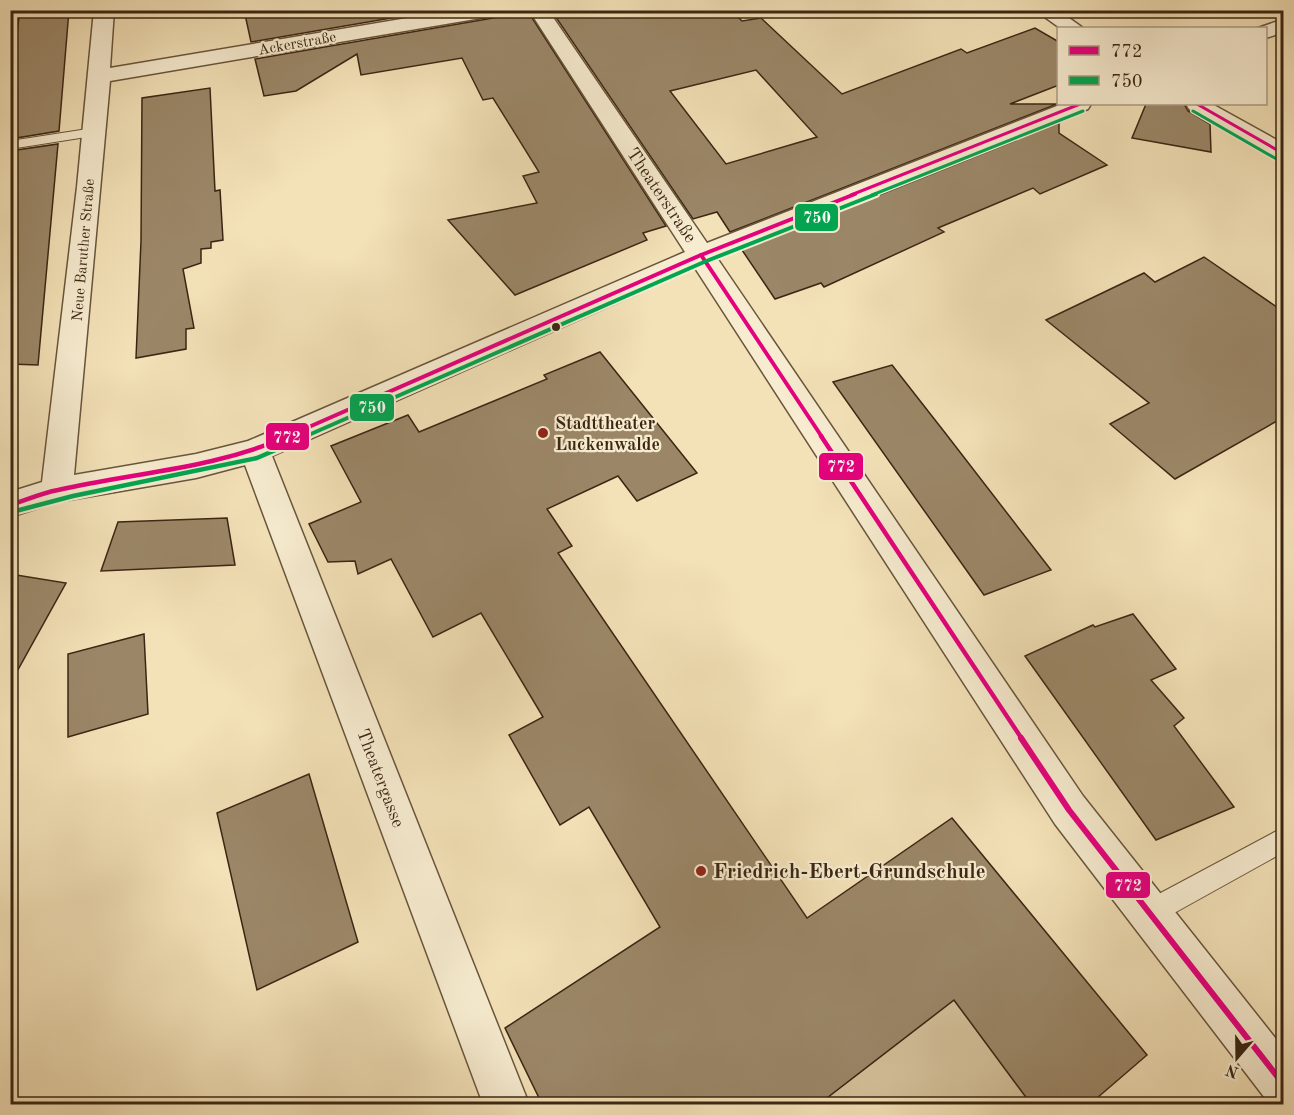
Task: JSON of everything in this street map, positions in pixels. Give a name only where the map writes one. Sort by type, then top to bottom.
[{"type":"street","name":"Neue Baruther Straße","points":[[57,490],[101,76],[104,10]]},
{"type":"street","name":"Ackerstraße","points":[[101,76],[493,10]]},
{"type":"street","name":"Theaterstraße","points":[[538,10],[1069,810],[1284,1086]]},
{"type":"street","points":[[1044,10],[1071,27]]},
{"type":"street","points":[[1267,32],[1284,25]]},
{"type":"street","points":[[10,505],[57,490],[196,466],[255,451],[701,255],[1077,105]]},
{"type":"street","points":[[1199,105],[1284,154]]},
{"type":"street","name":"Theatergasse","points":[[255,451],[506,1104]]},
{"type":"lane","points":[[10,145],[94,132]]},
{"type":"lane","points":[[1149,913],[1284,839]]},
{"type":"shaded area","points":[[954,1000],[1031,1104],[819,1104]]},
{"type":"building","points":[[20,10],[69,10],[59,131],[10,139],[10,34],[17,33]]},
{"type":"building","points":[[244,10],[438,10],[251,42]]},
{"type":"building","points":[[504,10],[527,10],[666,226],[643,233],[647,240],[515,295],[448,220],[537,203],[523,176],[539,172],[493,98],[483,100],[462,58],[361,75],[357,54],[296,91],[264,96],[255,59],[493,18],[501,16]]},
{"type":"building","points":[[551,10],[731,10],[742,21],[761,18],[842,94],[961,49],[967,53],[1035,28],[1057,41],[1057,86],[1010,104],[1057,104],[730,232],[717,212],[693,219]],"holes":[[[756,70],[817,137],[726,164],[670,91]]]},
{"type":"building","points":[[210,88],[215,191],[220,190],[223,240],[211,242],[211,248],[201,249],[201,263],[183,269],[194,328],[186,329],[186,349],[136,358],[141,241],[142,98]]},
{"type":"building","points":[[1146,105],[1185,105],[1188,111],[1210,124],[1211,152],[1132,138]]},
{"type":"building","points":[[1059,123],[1059,133],[1107,165],[1040,194],[1033,188],[938,228],[944,232],[824,287],[821,283],[775,299],[742,250]]},
{"type":"building","points":[[58,144],[38,365],[10,364],[10,151]]},
{"type":"building","points":[[1204,257],[1284,312],[1284,417],[1175,479],[1110,424],[1149,403],[1046,320],[1144,273],[1155,282]]},
{"type":"building","name":"Friedrich-Ebert-Grundschule","points":[[600,352],[697,473],[637,501],[618,476],[547,509],[572,546],[558,553],[807,918],[952,818],[1147,1055],[1090,1104],[1031,1104],[954,1000],[819,1104],[542,1104],[505,1028],[660,927],[589,807],[560,825],[509,735],[543,717],[481,613],[433,637],[391,559],[358,574],[355,561],[328,562],[309,524],[361,502],[331,446],[408,415],[419,432],[547,379],[544,375]]},
{"type":"building","points":[[892,365],[1051,570],[984,595],[833,382]]},
{"type":"building","points":[[227,518],[235,565],[101,571],[118,522]]},
{"type":"building","points":[[10,574],[66,583],[10,684]]},
{"type":"building","points":[[1133,614],[1176,669],[1151,680],[1184,718],[1174,726],[1234,807],[1156,840],[1025,656],[1093,625],[1095,627]]},
{"type":"building","points":[[144,634],[148,714],[68,737],[68,654]]},
{"type":"building","points":[[309,774],[358,942],[257,990],[217,813]]},
{"type":"transit line","name":"772","points":[[10,505],[57,490],[196,466],[255,451],[701,255],[1077,105]]},
{"type":"transit line","name":"772","points":[[1199,105],[1284,154]]},
{"type":"transit line","name":"750","points":[[12,512],[103,489],[257,458],[704,262],[1083,111]]},
{"type":"transit line","name":"750","points":[[1193,111],[1280,161]]},
{"type":"transit line","name":"772","points":[[701,255],[1069,810],[1284,1085]]},
{"type":"place","name":"Stadttheater Luckenwalde","points":[[543,433]]},
{"type":"place","name":"Friedrich-Ebert-Grundschule","points":[[701,871]]}]
